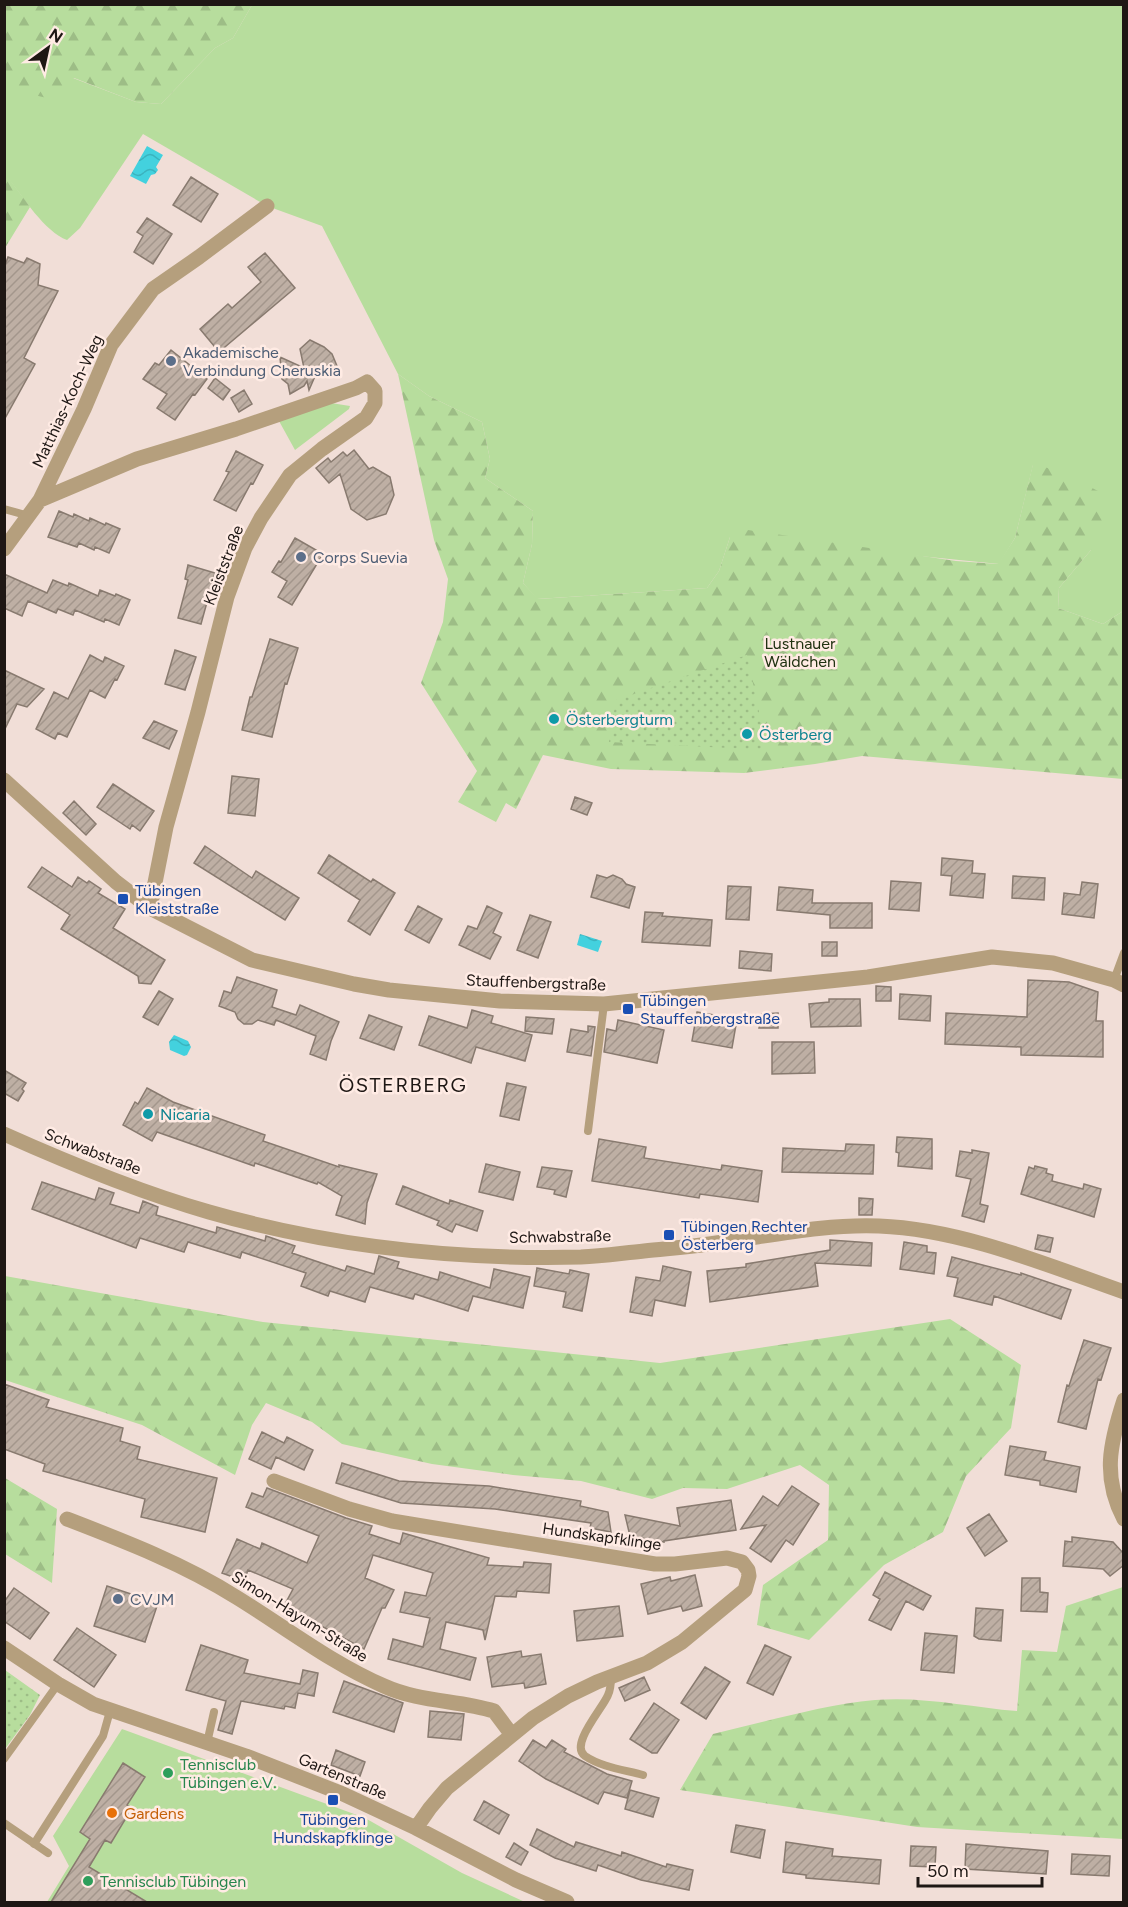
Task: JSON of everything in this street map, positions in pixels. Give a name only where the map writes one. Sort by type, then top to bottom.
[{"type":"street","name":"Matthias-Koch-Weg","points":[[4,549],[40,500],[84,409],[111,345],[153,289],[267,206]]},
{"type":"street","name":"Kleiststraße","points":[[40,500],[137,459],[236,429],[356,388],[367,382],[375,392],[375,403],[366,418],[290,475],[261,518],[245,548],[227,597],[166,827],[150,908]]},
{"type":"street","name":"Stauffenbergstraße","points":[[4,780],[116,882],[150,908],[252,960],[354,984],[389,990],[500,1001],[604,1004],[868,977],[992,957],[1053,963],[1119,982]]},
{"type":"street","name":"Schwabstraße","points":[[4,1134],[72,1165],[207,1212],[279,1230],[349,1241],[443,1253],[582,1257],[727,1242],[799,1230],[878,1226],[968,1241],[1124,1292]]},
{"type":"street","points":[[1124,1401],[1116,1425],[1109,1460],[1114,1495],[1124,1519]]},
{"type":"street","name":"Hundskapfklinge","points":[[274,1481],[349,1509],[392,1521],[655,1564],[692,1563],[727,1558],[742,1562],[748,1570],[749,1576],[745,1590],[696,1632],[647,1663],[610,1676],[562,1699],[512,1735],[447,1788],[416,1828]]},
{"type":"street","name":"Simon-Hayum-Straße","points":[[66,1519],[158,1557],[209,1582],[235,1596],[343,1666],[386,1687],[433,1700],[494,1711],[512,1735]]},
{"type":"street","name":"Gartenstraße","points":[[4,1648],[93,1704],[207,1743],[343,1794],[416,1828],[505,1875],[567,1902]]},
{"type":"lane","points":[[4,509],[30,516]]},
{"type":"lane","points":[[1119,982],[1124,953]]},
{"type":"lane","points":[[588,1131],[604,1004]]},
{"type":"lane","points":[[610,1676],[609,1692],[584,1732],[580,1750],[582,1755],[593,1760],[643,1775]]},
{"type":"lane","points":[[4,1760],[58,1684]]},
{"type":"lane","points":[[34,1844],[103,1736],[110,1711]]},
{"type":"lane","points":[[207,1743],[214,1712]]},
{"type":"lane","points":[[4,1823],[48,1853]]},
{"type":"green space","points":[[4,5],[252,5],[233,38],[215,48],[161,104],[136,102],[74,78],[51,99],[5,88]]},
{"type":"green space","points":[[252,5],[1123,5],[1123,611],[1103,624],[1058,608],[1059,588],[1091,550],[1033,465],[1015,538],[999,564],[730,537],[719,571],[707,588],[537,599],[523,583],[532,544],[533,511],[485,478],[490,459],[482,422],[429,396],[398,374],[322,226],[267,206],[143,134],[80,228],[67,240],[43,222],[8,178],[5,181],[5,79],[73,78],[136,102],[161,104],[215,48],[233,38]]},
{"type":"green space","points":[[8,177],[30,207],[5,248],[5,181]]},
{"type":"green space","name":"Lustnauer Wäldchen","points":[[398,374],[429,396],[482,422],[490,459],[485,478],[533,511],[532,544],[523,583],[538,599],[707,588],[719,571],[730,537],[748,530],[956,561],[998,564],[1015,538],[1033,464],[1059,471],[1098,491],[1104,518],[1091,550],[1059,588],[1058,608],[1103,624],[1123,611],[1123,779],[862,756],[744,773],[611,769],[543,755],[516,809],[506,803],[496,822],[458,802],[477,771],[421,683],[443,622],[448,579],[434,540]]},
{"type":"green space","points":[[331,403],[350,406],[295,450],[279,421]]},
{"type":"green space","points":[[747,655],[767,750],[609,742],[616,700]]},
{"type":"green space","points":[[5,1276],[263,1322],[660,1363],[950,1319],[1021,1365],[1011,1428],[966,1476],[943,1532],[884,1565],[809,1640],[757,1625],[763,1585],[828,1540],[829,1485],[800,1465],[727,1489],[683,1488],[652,1499],[581,1481],[432,1464],[342,1444],[312,1422],[266,1403],[252,1425],[235,1475],[142,1425],[5,1380]]},
{"type":"green space","points":[[5,1478],[57,1509],[52,1583],[5,1554]]},
{"type":"green space","points":[[1123,1587],[1123,1839],[917,1827],[680,1790],[713,1734],[794,1714],[855,1702],[893,1699],[1017,1711],[1022,1650],[1057,1652],[1066,1606]]},
{"type":"green space","points":[[5,1670],[40,1695],[30,1715],[5,1749]]},
{"type":"green space","name":"Tennisclub Tübingen e.V.","points":[[122,1729],[365,1818],[462,1873],[525,1902],[47,1902],[69,1866],[53,1836]]},
{"type":"water","points":[[147,146],[163,155],[156,167],[158,170],[151,175],[146,184],[130,176]]},
{"type":"water","points":[[580,934],[602,941],[598,952],[577,945]]},
{"type":"water","points":[[174,1035],[188,1041],[191,1047],[187,1055],[184,1056],[170,1050],[169,1042]]},
{"type":"building","points":[[191,177],[218,194],[201,222],[173,205]]},
{"type":"building","points":[[147,218],[172,234],[153,264],[134,252],[143,236],[137,232]]},
{"type":"building","points":[[265,253],[295,288],[219,352],[200,329],[228,304],[232,308],[261,282],[248,267]]},
{"type":"building","points":[[8,257],[24,263],[27,258],[40,264],[38,285],[58,291],[24,358],[35,364],[4,420],[4,268]]},
{"type":"building","points":[[310,340],[332,354],[337,366],[322,377],[316,374],[309,390],[307,381],[304,386],[290,394],[288,384],[282,379],[280,357],[304,368],[300,349]]},
{"type":"building","points":[[171,350],[207,379],[195,395],[193,394],[175,420],[157,408],[167,394],[143,379],[155,363],[159,365]]},
{"type":"building","points":[[215,378],[230,390],[223,400],[208,388]]},
{"type":"building","points":[[244,390],[252,404],[239,412],[231,398]]},
{"type":"building","points":[[354,450],[369,469],[373,467],[390,477],[394,495],[386,514],[367,520],[351,509],[340,474],[329,483],[316,468],[328,458],[331,462],[343,452],[347,456]]},
{"type":"building","points":[[236,451],[263,465],[236,511],[214,500],[229,472],[226,471]]},
{"type":"building","points":[[59,511],[73,517],[74,514],[89,521],[90,518],[120,529],[109,553],[95,547],[94,550],[79,543],[77,547],[48,537]]},
{"type":"building","points":[[295,538],[323,554],[292,605],[278,597],[287,581],[272,572],[279,561],[281,562]]},
{"type":"building","points":[[188,565],[215,573],[201,624],[178,618],[188,580],[185,579]]},
{"type":"building","points":[[4,574],[47,593],[53,580],[68,586],[69,583],[98,596],[100,590],[130,600],[119,625],[105,619],[104,622],[75,610],[73,615],[58,609],[56,613],[28,601],[22,616],[4,608]]},
{"type":"building","points":[[270,639],[298,648],[287,684],[285,683],[272,737],[242,730],[250,697],[252,697]]},
{"type":"building","points":[[175,650],[196,657],[185,690],[165,684]]},
{"type":"building","points":[[90,655],[103,662],[105,657],[124,666],[105,698],[90,690],[67,737],[58,733],[55,739],[36,729],[54,692],[68,699]]},
{"type":"building","points":[[4,670],[44,689],[27,707],[17,704],[4,731]]},
{"type":"building","points":[[154,721],[177,731],[169,749],[143,738]]},
{"type":"building","points":[[232,776],[259,779],[255,816],[228,813]]},
{"type":"building","points":[[113,784],[154,811],[140,831],[132,825],[130,829],[97,807]]},
{"type":"building","points":[[575,797],[592,803],[587,815],[571,809]]},
{"type":"building","points":[[74,801],[96,824],[86,835],[63,813]]},
{"type":"building","points":[[205,846],[252,878],[256,871],[299,898],[285,920],[194,863]]},
{"type":"building","points":[[329,855],[371,882],[373,879],[395,893],[370,935],[348,921],[360,900],[318,873]]},
{"type":"building","points":[[942,858],[973,861],[972,873],[985,874],[983,898],[950,895],[952,876],[941,875]]},
{"type":"building","points":[[42,867],[72,887],[78,877],[87,883],[89,881],[101,889],[98,893],[125,909],[113,928],[165,960],[151,984],[139,983],[138,976],[61,929],[70,915],[28,887]]},
{"type":"building","points":[[597,875],[607,878],[613,875],[635,887],[629,908],[591,897]]},
{"type":"building","points":[[1013,876],[1045,878],[1044,900],[1012,898]]},
{"type":"building","points":[[891,881],[921,883],[919,911],[889,909]]},
{"type":"building","points":[[1082,882],[1098,884],[1094,918],[1062,914],[1064,893],[1080,895]]},
{"type":"building","points":[[728,886],[751,887],[749,920],[726,919]]},
{"type":"building","points":[[779,887],[813,890],[812,903],[872,903],[872,928],[830,928],[830,915],[777,910]]},
{"type":"building","points":[[418,906],[442,919],[429,943],[405,930]]},
{"type":"building","points":[[487,906],[502,913],[493,933],[501,937],[490,959],[459,945],[468,926],[477,929]]},
{"type":"building","points":[[645,912],[663,913],[662,916],[712,920],[710,946],[642,942]]},
{"type":"building","points":[[530,915],[551,922],[538,958],[517,950]]},
{"type":"building","points":[[822,942],[837,942],[837,956],[822,956]]},
{"type":"building","points":[[740,951],[772,954],[771,971],[739,968]]},
{"type":"building","points":[[237,977],[277,990],[272,1007],[296,1015],[300,1005],[339,1022],[326,1060],[310,1054],[316,1036],[276,1020],[274,1025],[258,1020],[252,1024],[244,1024],[235,1012],[219,1006],[224,991],[231,993]]},
{"type":"building","points":[[1028,980],[1069,982],[1098,992],[1096,1021],[1103,1021],[1103,1057],[1021,1055],[1021,1047],[945,1044],[946,1013],[1027,1017]]},
{"type":"building","points":[[876,986],[891,987],[891,1001],[876,1001]]},
{"type":"building","points":[[159,991],[173,999],[158,1025],[143,1017]]},
{"type":"building","points":[[900,994],[931,996],[930,1021],[899,1019]]},
{"type":"building","points":[[829,999],[860,999],[861,1026],[811,1027],[809,1004],[829,1002]]},
{"type":"building","points":[[472,1010],[493,1016],[491,1023],[532,1035],[525,1061],[476,1047],[471,1063],[419,1045],[429,1016],[467,1028]]},
{"type":"building","points":[[697,1012],[737,1019],[732,1048],[692,1041]]},
{"type":"building","points":[[778,1013],[778,1028],[759,1028],[762,1014]]},
{"type":"building","points":[[369,1015],[402,1027],[394,1050],[360,1038]]},
{"type":"building","points":[[526,1017],[554,1019],[552,1034],[525,1031]]},
{"type":"building","points":[[618,1020],[664,1030],[657,1063],[604,1052],[607,1029],[616,1031]]},
{"type":"building","points":[[588,1026],[595,1027],[591,1056],[567,1052],[571,1029],[588,1032]]},
{"type":"building","points":[[772,1042],[814,1042],[815,1073],[772,1074]]},
{"type":"building","points":[[4,1070],[26,1083],[18,1101],[4,1093]]},
{"type":"building","points":[[507,1083],[526,1087],[519,1120],[500,1116]]},
{"type":"building","points":[[147,1088],[173,1102],[265,1135],[263,1141],[339,1167],[339,1165],[377,1174],[367,1203],[365,1224],[336,1215],[342,1196],[318,1182],[317,1184],[255,1163],[254,1166],[157,1132],[152,1141],[123,1125],[135,1102],[138,1104]]},
{"type":"building","points":[[897,1137],[932,1139],[932,1169],[898,1166]]},
{"type":"building","points":[[599,1139],[646,1147],[644,1158],[721,1170],[722,1165],[762,1171],[758,1202],[700,1194],[699,1198],[592,1181]]},
{"type":"building","points":[[846,1144],[874,1145],[873,1174],[782,1172],[783,1148],[845,1151]]},
{"type":"building","points":[[972,1150],[989,1153],[980,1204],[988,1206],[984,1222],[962,1216],[971,1179],[956,1176],[960,1151],[972,1153]]},
{"type":"building","points":[[486,1164],[520,1172],[513,1200],[479,1192]]},
{"type":"building","points":[[1035,1166],[1047,1169],[1046,1173],[1053,1175],[1052,1181],[1083,1189],[1084,1184],[1101,1189],[1094,1217],[1021,1194],[1029,1167],[1034,1169]]},
{"type":"building","points":[[542,1167],[572,1171],[566,1197],[554,1194],[555,1190],[537,1187]]},
{"type":"building","points":[[42,1182],[95,1200],[99,1188],[114,1193],[110,1204],[139,1213],[143,1201],[158,1207],[156,1215],[216,1233],[217,1227],[265,1241],[266,1236],[295,1246],[292,1253],[345,1271],[347,1266],[374,1274],[379,1256],[399,1262],[397,1268],[438,1280],[440,1272],[490,1288],[494,1269],[530,1277],[523,1308],[473,1296],[468,1311],[415,1294],[413,1299],[370,1287],[365,1302],[330,1291],[328,1296],[301,1286],[306,1273],[242,1252],[240,1258],[188,1242],[184,1252],[140,1238],[136,1248],[32,1209]]},
{"type":"building","points":[[403,1186],[449,1204],[450,1200],[483,1211],[477,1231],[456,1224],[452,1232],[437,1225],[439,1221],[396,1204]]},
{"type":"building","points":[[859,1198],[873,1199],[872,1215],[859,1215]]},
{"type":"building","points":[[1038,1235],[1053,1238],[1050,1252],[1035,1249]]},
{"type":"building","points":[[830,1240],[872,1243],[871,1266],[815,1263],[818,1286],[710,1302],[707,1271],[746,1267],[746,1264],[830,1250]]},
{"type":"building","points":[[904,1242],[927,1246],[927,1252],[936,1253],[934,1274],[900,1269]]},
{"type":"building","points":[[952,1257],[1021,1275],[1021,1273],[1071,1290],[1061,1319],[994,1296],[992,1305],[954,1296],[958,1278],[947,1276]]},
{"type":"building","points":[[663,1266],[691,1272],[685,1306],[655,1300],[652,1316],[630,1312],[636,1277],[660,1281]]},
{"type":"building","points":[[537,1268],[569,1274],[570,1270],[589,1274],[582,1311],[563,1307],[566,1292],[534,1286]]},
{"type":"building","points":[[1084,1340],[1111,1348],[1101,1380],[1098,1379],[1086,1429],[1058,1422],[1067,1385],[1069,1386]]},
{"type":"building","points":[[4,1384],[49,1400],[46,1407],[123,1428],[120,1441],[140,1447],[137,1459],[217,1478],[205,1532],[141,1517],[145,1499],[43,1471],[45,1464],[4,1449]]},
{"type":"building","points":[[262,1432],[284,1443],[287,1437],[313,1450],[304,1470],[276,1457],[271,1469],[249,1459]]},
{"type":"building","points":[[1010,1446],[1046,1452],[1044,1460],[1080,1467],[1076,1492],[1040,1485],[1040,1481],[1005,1475]]},
{"type":"building","points":[[342,1463],[399,1481],[489,1486],[581,1501],[580,1506],[608,1512],[611,1532],[590,1528],[591,1523],[495,1509],[401,1503],[336,1483]]},
{"type":"building","points":[[792,1486],[819,1504],[793,1545],[786,1540],[771,1562],[750,1548],[766,1525],[741,1529],[763,1496],[778,1506]]},
{"type":"building","points":[[267,1488],[372,1526],[369,1534],[400,1544],[403,1533],[489,1558],[487,1565],[523,1567],[524,1562],[551,1564],[549,1593],[517,1591],[516,1597],[495,1596],[485,1640],[483,1630],[446,1622],[440,1649],[476,1658],[470,1680],[388,1659],[393,1639],[423,1647],[430,1618],[400,1612],[405,1592],[426,1596],[433,1573],[373,1555],[365,1578],[394,1590],[385,1608],[382,1608],[364,1649],[284,1606],[293,1589],[248,1570],[244,1581],[222,1573],[237,1539],[260,1549],[262,1543],[307,1563],[319,1536],[246,1507],[252,1493],[263,1497]]},
{"type":"building","points":[[731,1500],[736,1530],[664,1542],[630,1536],[625,1515],[680,1526],[677,1508]]},
{"type":"building","points":[[989,1514],[1007,1541],[985,1556],[967,1528]]},
{"type":"building","points":[[1072,1537],[1113,1542],[1124,1554],[1124,1565],[1110,1576],[1103,1569],[1063,1566],[1065,1541],[1072,1542]]},
{"type":"building","points":[[885,1572],[931,1596],[923,1610],[906,1601],[891,1630],[869,1620],[880,1599],[873,1595]]},
{"type":"building","points":[[695,1575],[702,1606],[683,1611],[681,1606],[648,1614],[641,1584],[670,1577],[671,1581]]},
{"type":"building","points":[[1022,1578],[1040,1578],[1040,1592],[1048,1593],[1047,1612],[1021,1611]]},
{"type":"building","points":[[107,1586],[158,1603],[145,1642],[94,1626]]},
{"type":"building","points":[[14,1588],[49,1613],[30,1639],[4,1621],[4,1602]]},
{"type":"building","points":[[619,1606],[623,1636],[577,1641],[574,1611]]},
{"type":"building","points":[[976,1608],[1003,1610],[1001,1641],[979,1639],[974,1636]]},
{"type":"building","points":[[77,1628],[116,1655],[94,1687],[54,1660]]},
{"type":"building","points":[[925,1633],[957,1636],[954,1673],[921,1670]]},
{"type":"building","points":[[201,1645],[248,1660],[244,1673],[300,1684],[303,1670],[318,1673],[314,1696],[298,1693],[295,1708],[285,1706],[284,1709],[241,1701],[232,1734],[218,1730],[226,1701],[186,1690]]},
{"type":"building","points":[[765,1645],[791,1657],[773,1695],[747,1683]]},
{"type":"building","points":[[521,1651],[522,1657],[541,1654],[546,1684],[525,1688],[524,1683],[492,1687],[487,1657]]},
{"type":"building","points":[[705,1667],[730,1682],[706,1719],[681,1703]]},
{"type":"building","points":[[644,1677],[650,1690],[625,1701],[619,1688]]},
{"type":"building","points":[[344,1681],[403,1703],[394,1732],[333,1712]]},
{"type":"building","points":[[654,1703],[679,1720],[657,1753],[652,1753],[630,1739]]},
{"type":"building","points":[[430,1711],[464,1714],[461,1740],[428,1737]]},
{"type":"building","points":[[533,1740],[546,1748],[552,1740],[566,1749],[564,1752],[607,1774],[632,1781],[627,1798],[604,1792],[598,1804],[546,1779],[519,1761]]},
{"type":"building","points":[[336,1750],[365,1762],[360,1776],[331,1765]]},
{"type":"building","points":[[123,1763],[145,1777],[127,1805],[132,1808],[111,1843],[105,1840],[89,1867],[147,1902],[51,1902],[90,1839],[80,1832]]},
{"type":"building","points":[[630,1790],[659,1798],[653,1817],[625,1809]]},
{"type":"building","points":[[484,1801],[509,1815],[499,1834],[474,1820]]},
{"type":"building","points":[[736,1825],[765,1830],[760,1858],[731,1852]]},
{"type":"building","points":[[537,1829],[574,1847],[576,1842],[621,1856],[622,1852],[666,1867],[667,1864],[693,1870],[689,1890],[641,1880],[598,1865],[596,1871],[555,1858],[530,1845]]},
{"type":"building","points":[[786,1842],[833,1849],[832,1856],[881,1860],[879,1884],[806,1878],[806,1875],[783,1872]]},
{"type":"building","points":[[514,1843],[528,1852],[521,1865],[506,1857]]},
{"type":"building","points":[[966,1844],[1048,1851],[1046,1874],[965,1869]]},
{"type":"building","points":[[911,1846],[936,1847],[935,1867],[910,1866]]},
{"type":"building","points":[[1072,1854],[1110,1856],[1109,1876],[1071,1874]]},
{"type":"place","name":"Akademische Verbindung Cheruskia","points":[[171,361]]},
{"type":"place","name":"Corps Suevia","points":[[301,557]]},
{"type":"place","name":"Österbergturm","points":[[554,719]]},
{"type":"place","name":"Österberg","points":[[747,734]]},
{"type":"place","name":"Tübingen Kleiststraße","points":[[123,899]]},
{"type":"place","name":"Tübingen Stauffenbergstraße","points":[[628,1009]]},
{"type":"place","name":"Nicaria","points":[[148,1114]]},
{"type":"place","name":"Tübingen Rechter Österberg","points":[[669,1235]]},
{"type":"place","name":"CVJM","points":[[118,1599]]},
{"type":"place","name":"Tennisclub Tübingen e.V.","points":[[168,1773]]},
{"type":"place","name":"Tübingen Hundskapfklinge","points":[[333,1800]]},
{"type":"place","name":"Gardens","points":[[112,1813]]},
{"type":"place","name":"Tennisclub Tübingen","points":[[88,1881]]},
{"type":"district","name":"ÖSTERBERG","points":[[403,1085]]}]
